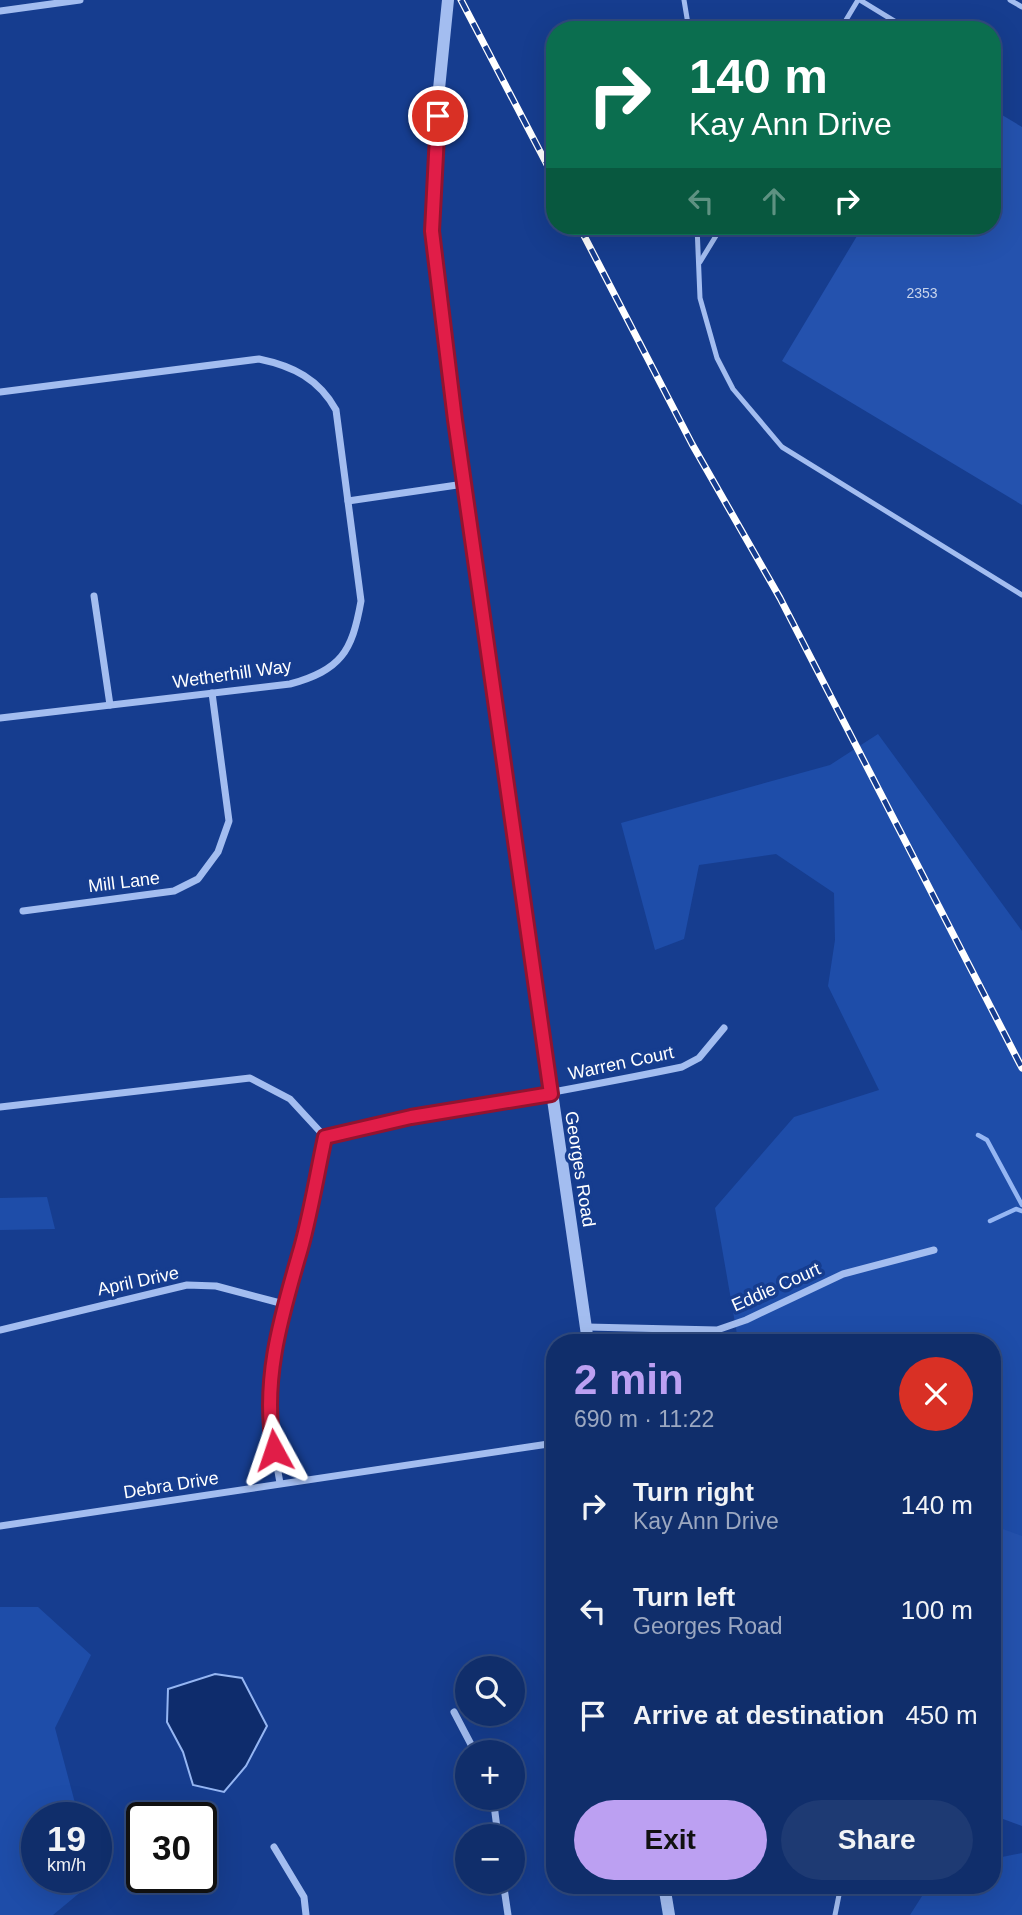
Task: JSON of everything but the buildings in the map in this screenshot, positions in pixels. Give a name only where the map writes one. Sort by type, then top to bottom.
[{"type":"street","points":[[0,11],[80,0]]},
{"type":"street","name":"Georges Road","points":[[448,0],[439,89],[432,231],[464,484],[588,1334]]},
{"type":"street","name":"Wetherhill Way","points":[[0,392],[260,359],[284,364],[306,376],[327,393],[336,410],[361,601],[356,629],[347,650],[319,676],[290,684],[0,718]]},
{"type":"street","points":[[348,501],[464,484]]},
{"type":"street","points":[[94,596],[110,705]]},
{"type":"street","name":"Mill Lane","points":[[23,911],[174,891],[198,879],[218,852],[229,821],[212,693]]},
{"type":"street","name":"Warren Court","points":[[325,1137],[411,1117],[551,1094],[682,1068],[699,1058],[724,1028]]},
{"type":"street","points":[[0,1107],[250,1078],[290,1099],[325,1137],[302,1245],[284,1304],[269,1381],[271,1433],[280,1483]]},
{"type":"street","name":"Eddie Court","points":[[587,1328],[716,1330],[746,1320],[843,1274],[934,1250]]},
{"type":"street","name":"April Drive","points":[[0,1330],[187,1285],[216,1286],[284,1304]]},
{"type":"street","name":"Debra Drive","points":[[0,1526],[143,1507],[280,1483],[546,1444]]},
{"type":"street","points":[[454,1712],[469,1740]]},
{"type":"street","points":[[274,1847],[304,1897],[306,1915]]},
{"type":"street","points":[[505,1894],[508,1915]]},
{"type":"street","points":[[665,1894],[668,1915]]},
{"type":"lane","points":[[684,0],[688,21]]},
{"type":"lane","points":[[846,21],[859,0],[894,21]]},
{"type":"lane","points":[[1010,0],[1022,7]]},
{"type":"lane","points":[[697,235],[701,298],[717,358],[733,389],[782,447],[1022,595]]},
{"type":"lane","points":[[699,264],[717,235]]},
{"type":"lane","points":[[835,1915],[839,1894]]},
{"type":"shaded area","points":[[878,734],[1022,931],[1022,1538],[1001,1532],[1001,1334],[737,1334],[715,1208],[794,1117],[879,1090],[828,986],[835,940],[834,893],[776,854],[699,865],[684,939],[655,950],[621,823],[830,765]]},
{"type":"shaded area","points":[[47,1197],[55,1229],[0,1230],[0,1198]]},
{"type":"shaded area","points":[[0,1607],[38,1607],[91,1655],[55,1728],[75,1802],[21,1802],[21,1893],[79,1893],[53,1915],[0,1915]]},
{"type":"shaded area","points":[[215,1674],[242,1678],[267,1726],[246,1766],[224,1792],[193,1785],[183,1752],[167,1722],[168,1689]]},
{"type":"shaded area","points":[[1022,1853],[1022,1915],[910,1915],[923,1894],[1001,1894],[1001,1857]]},
{"type":"waterway","points":[[978,1135],[987,1140],[1022,1205]]},
{"type":"waterway","points":[[990,1221],[1016,1209],[1022,1211]]},
{"type":"railway","points":[[461,0],[546,163]]},
{"type":"railway","points":[[584,235],[692,444],[780,598],[1022,1068]]},
{"type":"route","points":[[274,1450],[269,1381],[284,1304],[302,1245],[325,1137],[411,1117],[551,1094],[455,420],[432,231],[438,116]]}]
